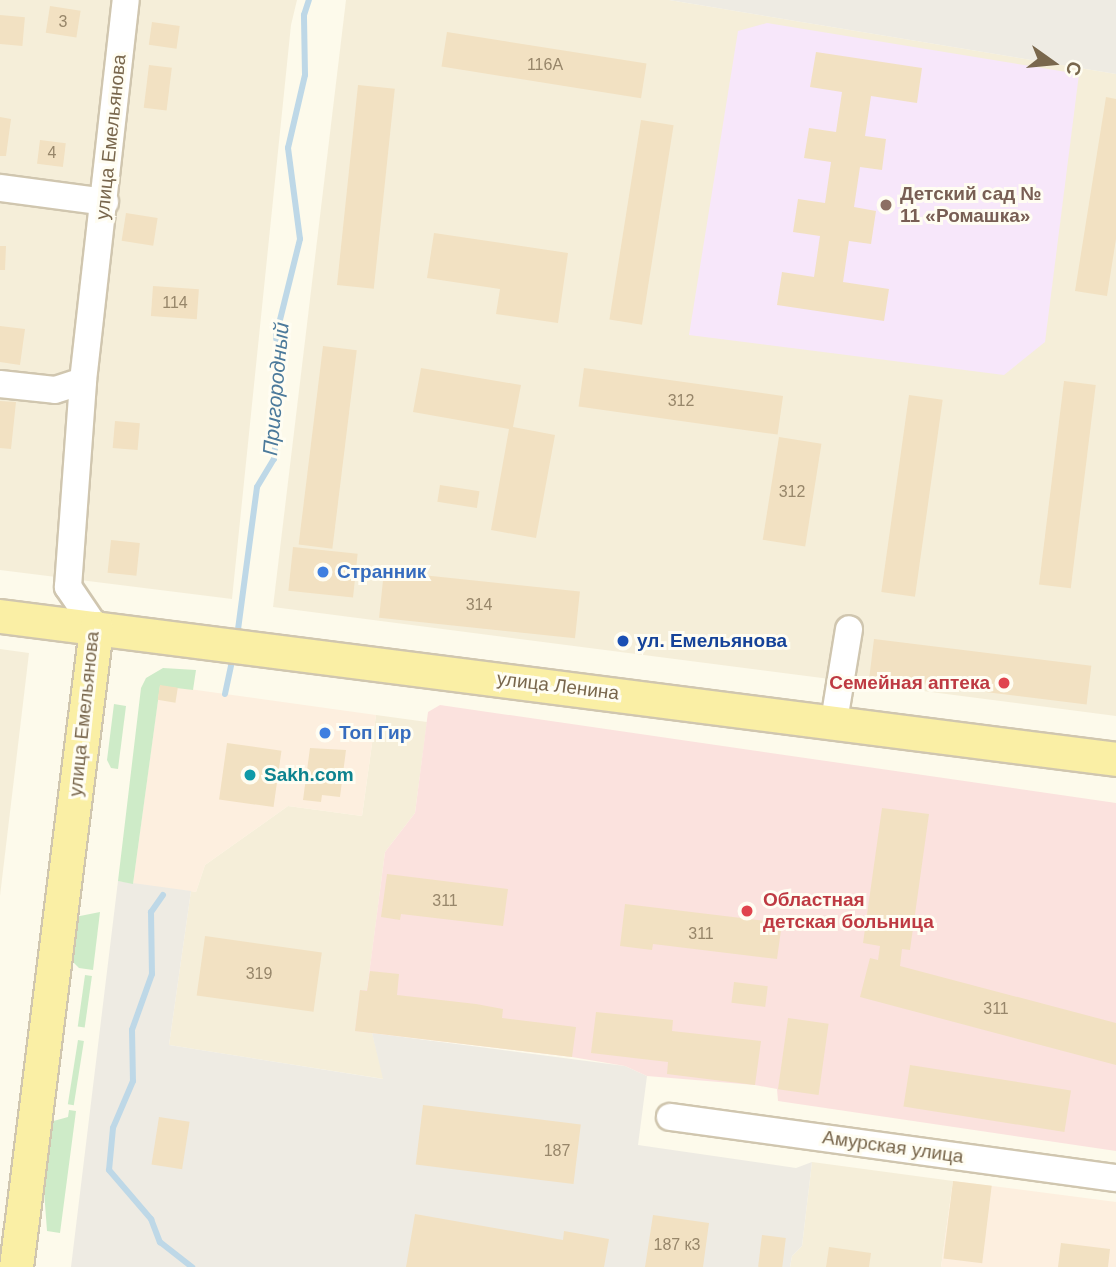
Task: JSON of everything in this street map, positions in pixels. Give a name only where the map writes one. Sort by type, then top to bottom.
[{"type":"main road","name":"улица Ленина","points":[[0,616],[215,641],[1116,760]]},
{"type":"main road","name":"улица Емельянова","points":[[16,1267],[96,628]]},
{"type":"street","name":"улица Емельянова","points":[[96,628],[68,587],[83,381],[126,0]]},
{"type":"street","points":[[0,188],[105,202]]},
{"type":"street","points":[[0,384],[55,390],[83,381]]},
{"type":"street","points":[[834,721],[849,629]]},
{"type":"street","name":"Амурская улица","points":[[670,1116],[1116,1178]]},
{"type":"shaded area","points":[[0,0],[297,0],[291,25],[232,599],[0,570]]},
{"type":"shaded area","points":[[346,0],[669,0],[1116,74],[1116,716],[273,607]]},
{"type":"shaded area","points":[[669,0],[1116,0],[1116,74]]},
{"type":"shaded area","name":"Детский сад № 11 «Ромашка»","points":[[767,23],[1079,74],[1045,342],[1004,375],[689,335],[738,31]]},
{"type":"shaded area","points":[[0,649],[29,653],[0,896]]},
{"type":"shaded area","points":[[160,685],[376,715],[362,816],[288,806],[205,865],[196,892],[133,884]]},
{"type":"shaded area","name":"Областная детская больница","points":[[440,705],[1116,803],[1116,1151],[778,1101],[777,1089],[755,1085],[647,1076],[625,1066],[572,1057],[355,1031],[360,990],[367,990],[385,852],[415,813],[428,712]]},
{"type":"shaded area","points":[[376,715],[427,722],[415,813],[385,852],[367,991],[361,990],[384,1079],[169,1045],[191,891],[196,892],[205,865],[288,806],[362,816]]},
{"type":"shaded area","points":[[118,881],[191,891],[169,1045],[383,1079],[372,1033],[625,1066],[647,1076],[638,1145],[796,1168],[812,1162],[802,1246],[792,1256],[790,1267],[71,1267]]},
{"type":"shaded area","points":[[812,1162],[953,1181],[941,1267],[790,1267],[792,1256],[802,1246]]},
{"type":"shaded area","points":[[953,1181],[1116,1202],[1116,1267],[941,1267]]},
{"type":"green space","points":[[163,668],[196,670],[193,690],[160,686],[133,884],[118,881],[141,688],[146,678]]},
{"type":"green space","points":[[114,704],[126,706],[118,769],[111,768],[107,760]]},
{"type":"green space","points":[[100,912],[93,970],[79,968],[70,959],[75,917]]},
{"type":"green space","points":[[85,975],[92,976],[85,1027],[78,1026]]},
{"type":"green space","points":[[78,1040],[84,1041],[74,1105],[68,1104]]},
{"type":"green space","points":[[69,1110],[76,1111],[60,1233],[47,1231],[43,1177],[50,1122],[68,1117]]},
{"type":"building","points":[[50,6],[81,11],[76,38],[46,33]]},
{"type":"building","points":[[0,15],[25,17],[22,46],[0,44]]},
{"type":"building","points":[[152,22],[180,26],[177,49],[149,45]]},
{"type":"building","points":[[447,32],[647,64],[641,98],[442,67]]},
{"type":"building","points":[[816,52],[922,68],[917,103],[871,96],[865,136],[886,139],[882,170],[860,167],[854,207],[876,211],[871,244],[849,241],[843,282],[889,289],[884,321],[777,305],[782,272],[814,277],[820,236],[793,232],[798,199],[825,203],[831,162],[804,158],[809,128],[836,132],[842,92],[810,87]]},
{"type":"building","points":[[149,65],[172,68],[167,110],[144,108]]},
{"type":"building","points":[[358,85],[395,89],[374,289],[337,285]]},
{"type":"building","points":[[1106,97],[1116,99],[1116,239],[1107,296],[1075,291]]},
{"type":"building","points":[[0,117],[11,119],[6,156],[0,156]]},
{"type":"building","points":[[641,120],[674,125],[642,325],[609,320]]},
{"type":"building","points":[[40,140],[66,143],[63,167],[37,164]]},
{"type":"building","points":[[126,213],[158,218],[153,246],[122,241]]},
{"type":"building","points":[[434,233],[568,253],[558,323],[496,314],[500,289],[427,278]]},
{"type":"building","points":[[0,246],[6,246],[5,270],[0,270]]},
{"type":"building","points":[[153,286],[199,289],[197,319],[151,316]]},
{"type":"building","points":[[0,326],[25,329],[20,365],[0,362]]},
{"type":"building","points":[[323,346],[357,350],[332,549],[299,545]]},
{"type":"building","points":[[421,368],[521,385],[513,427],[555,435],[536,538],[491,530],[509,429],[413,412]]},
{"type":"building","points":[[584,368],[783,396],[778,435],[579,407]]},
{"type":"building","points":[[1064,381],[1096,385],[1071,588],[1039,584]]},
{"type":"building","points":[[909,395],[943,400],[915,597],[881,592]]},
{"type":"building","points":[[0,401],[16,402],[11,449],[0,448]]},
{"type":"building","points":[[115,421],[140,423],[138,450],[113,448]]},
{"type":"building","points":[[779,437],[821,444],[805,546],[763,540]]},
{"type":"building","points":[[440,485],[480,491],[477,508],[437,502]]},
{"type":"building","points":[[111,540],[140,543],[136,576],[108,573]]},
{"type":"building","name":"Странник","points":[[293,547],[358,554],[353,598],[288,591]]},
{"type":"building","points":[[384,571],[580,592],[575,638],[379,618]]},
{"type":"building","points":[[874,639],[1091,666],[1087,704],[869,678]]},
{"type":"building","points":[[160,685],[178,688],[175,703],[158,700]]},
{"type":"building","name":"Sakh.com","points":[[227,743],[281,751],[274,807],[219,799]]},
{"type":"building","points":[[310,748],[346,750],[340,797],[322,795],[321,802],[303,800]]},
{"type":"building","points":[[882,808],[929,814],[910,950],[902,949],[900,966],[1116,1023],[1116,1065],[860,997],[870,958],[878,960],[880,946],[863,943]]},
{"type":"building","points":[[387,874],[508,889],[503,926],[401,914],[400,920],[381,917]]},
{"type":"building","points":[[625,904],[782,923],[777,959],[653,944],[652,950],[620,946]]},
{"type":"building","points":[[205,936],[322,952],[314,1012],[197,995]]},
{"type":"building","points":[[370,971],[399,974],[397,995],[476,1004],[503,1009],[502,1018],[576,1027],[572,1057],[355,1031],[360,990],[367,991]]},
{"type":"building","points":[[734,982],[768,986],[765,1007],[731,1003]]},
{"type":"building","points":[[596,1012],[673,1020],[672,1031],[761,1041],[755,1085],[667,1074],[668,1062],[591,1053]]},
{"type":"building","points":[[788,1018],[829,1024],[819,1095],[778,1089]]},
{"type":"building","points":[[910,1065],[1071,1090],[1064,1132],[903,1106]]},
{"type":"building","points":[[423,1105],[581,1124],[574,1184],[416,1165]]},
{"type":"building","points":[[159,1117],[190,1122],[182,1169],[151,1164]]},
{"type":"building","points":[[953,1181],[992,1186],[982,1263],[943,1258]]},
{"type":"building","points":[[415,1214],[563,1240],[564,1231],[609,1239],[604,1267],[406,1267]]},
{"type":"building","points":[[653,1215],[709,1223],[703,1267],[645,1267]]},
{"type":"building","points":[[762,1235],[786,1238],[782,1267],[758,1267]]},
{"type":"building","points":[[1061,1243],[1110,1249],[1108,1267],[1058,1267]]},
{"type":"building","points":[[829,1247],[871,1253],[869,1267],[826,1267]]},
{"type":"waterway","name":"Пригородный","points":[[237,637],[257,487],[274,459],[280,394],[276,336],[300,239],[288,148],[305,75],[304,15],[309,0]]},
{"type":"waterway","name":"Пригородный","points":[[225,694],[233,655]]},
{"type":"waterway","name":"Пригородный","points":[[163,895],[151,912],[152,974],[132,1030],[133,1081],[113,1128],[109,1170],[151,1219],[160,1242],[192,1267]]},
{"type":"place","name":"Детский сад № 11 «Ромашка»","points":[[886,205]]},
{"type":"place","name":"Странник","points":[[323,572]]},
{"type":"place","name":"ул. Емельянова","points":[[623,641]]},
{"type":"place","name":"Семейная аптека","points":[[1004,683]]},
{"type":"place","name":"Топ Гир","points":[[325,733]]},
{"type":"place","name":"Sakh.com","points":[[250,775]]},
{"type":"place","name":"Областная детская больница","points":[[747,911]]}]
